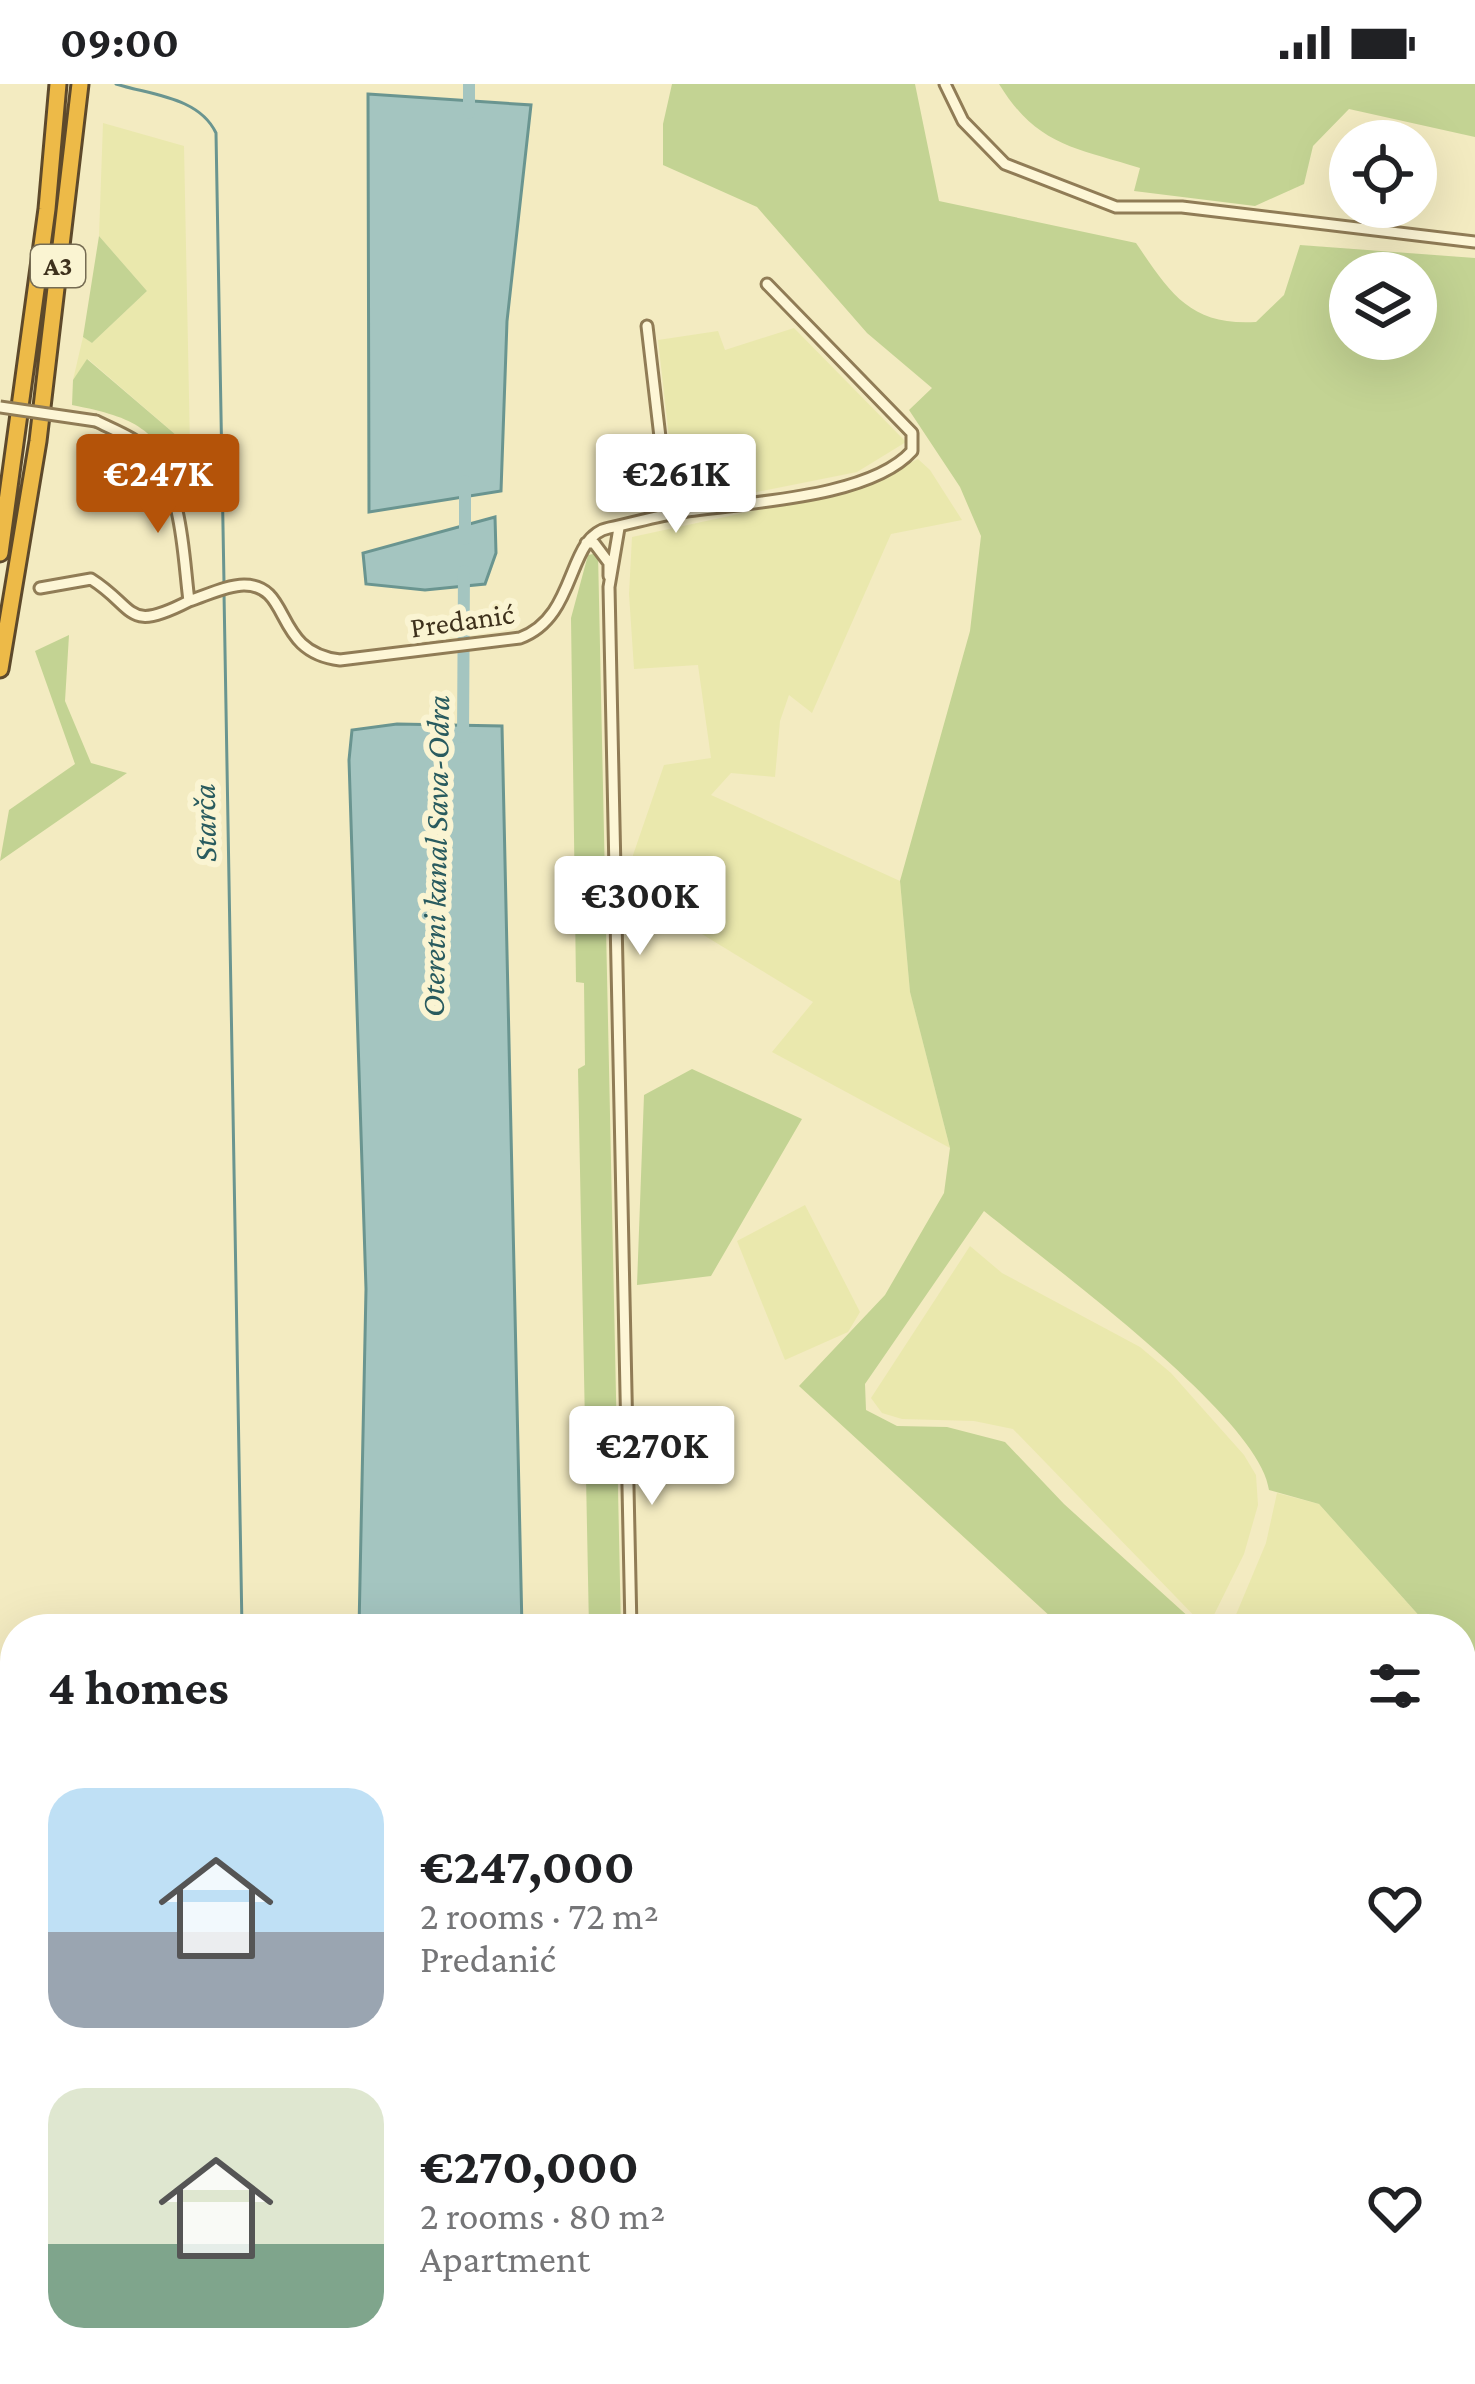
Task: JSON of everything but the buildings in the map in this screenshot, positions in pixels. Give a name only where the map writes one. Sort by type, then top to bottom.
[{"type":"highway","name":"A3","points":[[0,553],[58,87]]},
{"type":"highway","name":"A3","points":[[0,669],[38,441],[80,87]]},
{"type":"street","points":[[945,84],[963,121],[1004,164],[1116,207],[1182,207],[1475,242]]},
{"type":"street","points":[[586,544],[600,532],[669,514],[854,484],[902,462],[912,451],[912,433],[767,284]]},
{"type":"street","points":[[647,326],[669,514]]},
{"type":"street","points":[[0,406],[96,421],[151,452],[178,516],[189,601]]},
{"type":"street","points":[[609,587],[619,528]]},
{"type":"street","points":[[586,544],[598,546],[609,563],[631,1614]]},
{"type":"street","name":"Predanić","points":[[40,588],[91,579],[129,614],[143,617],[244,584],[272,595],[290,633],[315,657],[340,660],[498,643],[540,631],[570,587],[578,554],[586,544]]},
{"type":"shaded area","points":[[103,123],[184,146],[190,447],[88,359],[73,380],[83,337],[92,343],[147,291],[99,236]]},
{"type":"shaded area","points":[[794,328],[906,442],[857,472],[677,508],[658,340],[718,331],[725,350]]},
{"type":"shaded area","points":[[918,459],[962,520],[891,534],[812,713],[789,695],[780,721],[775,777],[731,773],[711,795],[900,881],[910,992],[950,1148],[772,1052],[813,1002],[648,901],[632,858],[664,765],[711,758],[698,665],[634,669],[629,594],[632,537],[859,488]]},
{"type":"shaded area","points":[[805,1205],[860,1312],[848,1332],[785,1360],[737,1241]]},
{"type":"shaded area","points":[[970,1246],[1002,1273],[1140,1347],[1171,1373],[1256,1475],[1258,1505],[1244,1554],[1214,1614],[1192,1614],[1013,1429],[974,1421],[902,1419],[882,1413],[871,1398]]},
{"type":"shaded area","points":[[1277,1493],[1319,1504],[1418,1614],[1236,1614],[1266,1543]]},
{"type":"green space","points":[[672,84],[915,84],[939,201],[1136,243],[1184,303],[1214,318],[1256,322],[1284,295],[1300,245],[1394,252],[1329,252],[1329,360],[1437,360],[1437,255],[1475,258],[1475,1614],[1418,1614],[1319,1504],[1269,1490],[1257,1459],[1191,1383],[984,1211],[865,1384],[866,1410],[897,1426],[947,1427],[1005,1442],[1064,1504],[1185,1614],[1048,1614],[799,1386],[885,1295],[944,1193],[950,1148],[910,992],[900,881],[970,631],[981,536],[960,487],[909,410],[932,388],[867,333],[757,207],[663,165],[663,124]]},
{"type":"green space","points":[[999,84],[1475,84],[1475,137],[1437,129],[1437,120],[1398,120],[1349,109],[1338,120],[1329,120],[1329,130],[1313,146],[1304,184],[1255,206],[1134,191],[1140,168],[1060,142],[1013,105]]},
{"type":"green space","points":[[99,236],[147,291],[92,343],[83,337]]},
{"type":"green space","points":[[87,359],[190,447],[187,486],[164,451],[142,429],[113,415],[72,405],[73,380]]},
{"type":"green space","points":[[598,553],[621,1614],[589,1614],[578,1069],[585,1065],[584,983],[576,982],[571,618],[588,555]]},
{"type":"green space","points":[[69,635],[65,701],[91,763],[127,773],[0,861],[9,810],[75,764],[35,651]]},
{"type":"green space","points":[[692,1069],[802,1119],[711,1276],[637,1285],[644,1095]]},
{"type":"water","points":[[368,94],[531,105],[507,321],[501,491],[369,512]]},
{"type":"water","points":[[495,517],[496,553],[485,584],[425,590],[366,584],[363,553]]},
{"type":"water","points":[[397,724],[502,726],[522,1614],[359,1614],[366,1289],[349,760],[352,730]]},
{"type":"waterway","name":"Starča","points":[[116,84],[186,105],[216,133],[224,583]]},
{"type":"waterway","name":"Oteretni kanal Sava-Odra","points":[[469,84],[469,113]]},
{"type":"waterway","name":"Oteretni kanal Sava-Odra","points":[[465,481],[465,539]]},
{"type":"waterway","name":"Oteretni kanal Sava-Odra","points":[[463,737],[464,571]]},
{"type":"waterway","name":"Starča","points":[[224,593],[242,1614]]}]
